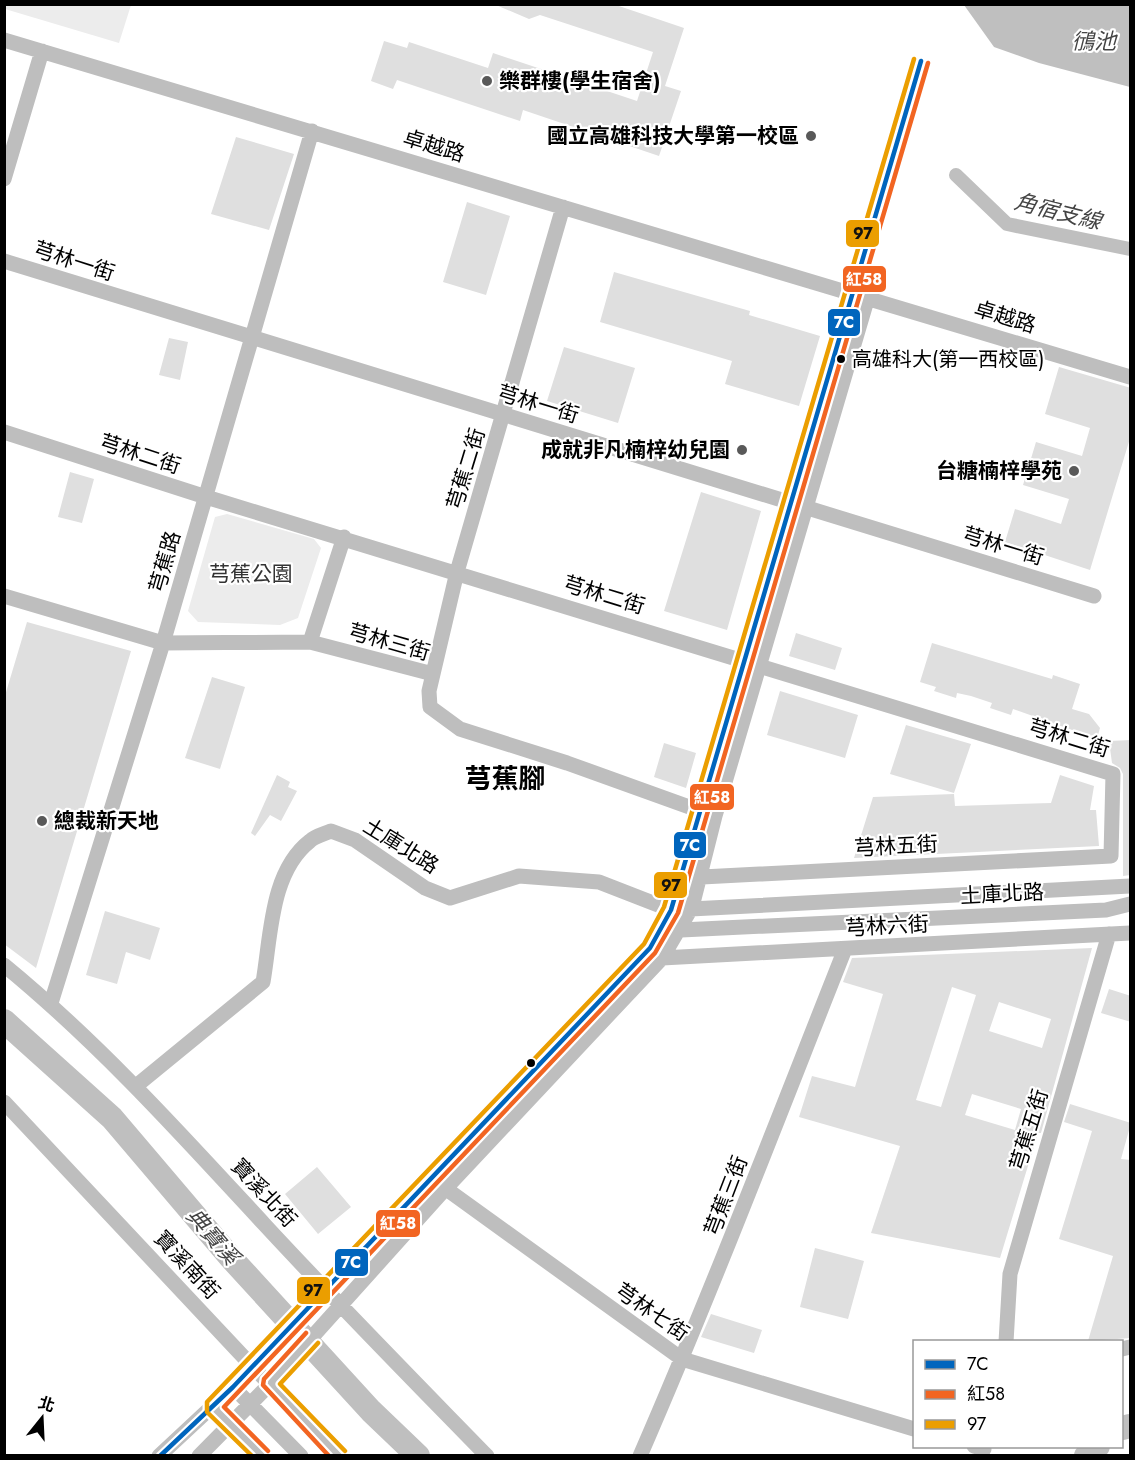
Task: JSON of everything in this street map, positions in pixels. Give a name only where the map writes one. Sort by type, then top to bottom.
[{"type":"street","name":"卓越路","points":[[4,40],[1131,377]]},
{"type":"street","points":[[4,179],[42,51]]},
{"type":"street","name":"芎蕉路","points":[[51,1003],[163,643],[312,131]]},
{"type":"street","name":"芎蕉二街","points":[[433,674],[457,572],[563,207]]},
{"type":"street","name":"芎林一街","points":[[4,261],[251,339],[1094,596]]},
{"type":"street","points":[[159,1455],[234,1387],[650,948],[671,910],[683,878],[699,810],[852,292]]},
{"type":"street","points":[[199,1455],[251,1405],[445,1189],[662,958],[681,930],[692,907],[701,877],[715,816],[868,297]]},
{"type":"street","name":"芎林二街","points":[[4,432],[206,497],[344,537],[1113,774],[1111,856]]},
{"type":"street","points":[[310,642],[344,537]]},
{"type":"street","name":"芎林三街","points":[[4,596],[163,643],[310,642],[433,674],[429,691],[430,707],[460,729],[567,763],[715,816]]},
{"type":"street","name":"土庫北路","points":[[136,1086],[263,982],[278,893],[286,872],[295,855],[311,839],[331,831],[355,840],[425,888],[450,898],[519,876],[600,882],[671,910],[692,907],[1131,886]]},
{"type":"street","name":"芎林五街","points":[[683,878],[1111,856]]},
{"type":"street","name":"土庫北路","points":[[681,930],[1106,910],[1131,904]]},
{"type":"street","points":[[671,910],[681,930]]},
{"type":"street","name":"芎林六街","points":[[662,958],[1131,933]]},
{"type":"street","name":"芎蕉五街","points":[[1006,1340],[1010,1274],[1109,934]]},
{"type":"street","points":[[650,948],[662,958]]},
{"type":"street","name":"芎蕉三街","points":[[640,1455],[746,1204],[777,1118],[845,949]]},
{"type":"street","name":"寶溪北街","points":[[4,965],[51,1003],[136,1086],[321,1295],[487,1455]]},
{"type":"street","name":"寶溪南街","points":[[4,1102],[274,1380],[340,1455]]},
{"type":"street","name":"芎林七街","points":[[431,1177],[682,1359],[913,1428]]},
{"type":"street","points":[[234,1387],[301,1455]]},
{"type":"street","points":[[213,1407],[263,1455]]},
{"type":"green space","points":[[4,5],[131,5],[119,43],[5,9]]},
{"type":"green space","name":"芎蕉公園","points":[[227,514],[314,539],[321,548],[298,618],[280,625],[198,622],[188,611],[215,517]]},
{"type":"water","name":"鴴池","points":[[964,5],[1130,5],[1130,87],[1039,63],[994,47]]},
{"type":"building","name":"樂群樓(學生宿舍)","points":[[613,4],[684,28],[665,86],[681,91],[659,156],[523,110],[520,121],[397,80],[393,89],[371,81],[384,41],[407,48],[409,42],[488,68],[493,53],[637,101],[653,52],[540,15],[529,19],[496,5]]},
{"type":"building","points":[[236,137],[294,154],[269,230],[211,214]]},
{"type":"building","points":[[467,202],[510,216],[486,295],[443,282]]},
{"type":"building","points":[[614,272],[750,311],[749,315],[820,336],[799,406],[725,384],[732,361],[600,322]]},
{"type":"building","points":[[169,338],[188,342],[180,380],[159,375]]},
{"type":"building","points":[[564,347],[635,368],[618,423],[547,401]]},
{"type":"building","name":"台糖楠梓學苑","points":[[1059,367],[1131,388],[1131,435],[1090,570],[1005,542],[1015,509],[1061,524],[1069,499],[1023,485],[1036,442],[1082,456],[1090,428],[1045,414]]},
{"type":"building","points":[[70,472],[94,479],[82,523],[58,517]]},
{"type":"building","points":[[701,492],[761,511],[727,630],[664,611]]},
{"type":"building","name":"總裁新天地","points":[[27,622],[131,651],[36,968],[4,944],[4,699]]},
{"type":"building","points":[[796,633],[842,648],[835,670],[789,656]]},
{"type":"building","points":[[932,643],[1052,679],[1053,675],[1080,684],[1072,709],[1089,714],[1100,728],[1098,735],[1089,736],[1013,709],[1011,715],[990,708],[992,703],[971,696],[957,693],[956,698],[934,691],[936,687],[920,682]]},
{"type":"building","points":[[212,677],[245,687],[220,769],[185,758]]},
{"type":"building","points":[[780,691],[858,715],[845,758],[767,735]]},
{"type":"building","points":[[906,725],[971,744],[954,793],[890,774]]},
{"type":"building","points":[[1131,740],[1131,875],[1123,876],[1123,774],[1120,768],[1112,763],[1109,741]]},
{"type":"building","points":[[664,743],[696,753],[686,788],[654,777]]},
{"type":"building","points":[[277,775],[290,782],[288,787],[297,791],[281,821],[270,815],[255,836],[251,833]]},
{"type":"building","points":[[1060,775],[1094,786],[1090,810],[1096,810],[1099,846],[854,858],[873,797],[954,794],[955,806],[1051,803]]},
{"type":"building","points":[[105,911],[160,928],[150,960],[126,952],[117,984],[86,975]]},
{"type":"building","points":[[1092,948],[1041,1133],[1038,1133],[1000,1258],[871,1233],[900,1146],[799,1117],[812,1076],[855,1087],[883,994],[843,982],[852,958]],"holes":[[[952,987],[976,995],[941,1107],[916,1100]],[[999,1002],[1051,1019],[1042,1048],[989,1031]],[[972,1094],[1021,1109],[1015,1130],[965,1115]]]},
{"type":"building","points":[[1109,989],[1131,996],[1131,1022],[1101,1013]]},
{"type":"building","points":[[1070,1104],[1131,1123],[1121,1159],[1131,1160],[1131,1338],[1088,1340],[1113,1256],[1059,1239],[1092,1131],[1064,1122]]},
{"type":"building","points":[[317,1167],[351,1207],[318,1234],[285,1194]]},
{"type":"building","points":[[815,1248],[864,1261],[848,1319],[800,1307]]},
{"type":"building","points":[[711,1314],[762,1330],[754,1353],[701,1337]]},
{"type":"waterway","name":"角宿支線","points":[[956,175],[1007,224],[1130,249]]},
{"type":"waterway","name":"典寶溪","points":[[4,1021],[112,1118],[231,1258],[371,1411],[418,1456]]},
{"type":"waterway","name":"典寶溪","points":[[1123,1428],[1130,1426]]},
{"type":"waterway","name":"典寶溪","points":[[1086,1456],[1096,1448]]},
{"type":"transit line","name":"97","points":[[252,1456],[207,1412],[207,1402],[644,944],[664,907],[914,59]]},
{"type":"transit line","name":"7C","points":[[160,1456],[233,1387],[650,948],[671,910],[921,61]]},
{"type":"transit line","name":"紅58","points":[[268,1451],[224,1407],[655,953],[678,913],[928,63]]},
{"type":"transit line","name":"紅58","points":[[306,1333],[264,1379],[263,1385],[329,1456]]},
{"type":"transit line","name":"97","points":[[318,1343],[280,1384],[345,1451]]},
{"type":"place","name":"樂群樓(學生宿舍)","points":[[487,81]]},
{"type":"place","name":"國立高雄科技大學第一校區","points":[[811,136]]},
{"type":"place","name":"高雄科大(第一西校區)","points":[[841,359]]},
{"type":"place","name":"成就非凡楠梓幼兒園","points":[[742,450]]},
{"type":"place","name":"台糖楠梓學苑","points":[[1074,471]]},
{"type":"place","name":"總裁新天地","points":[[42,821]]},
{"type":"district","name":"芎蕉腳","points":[[505,779]]}]
